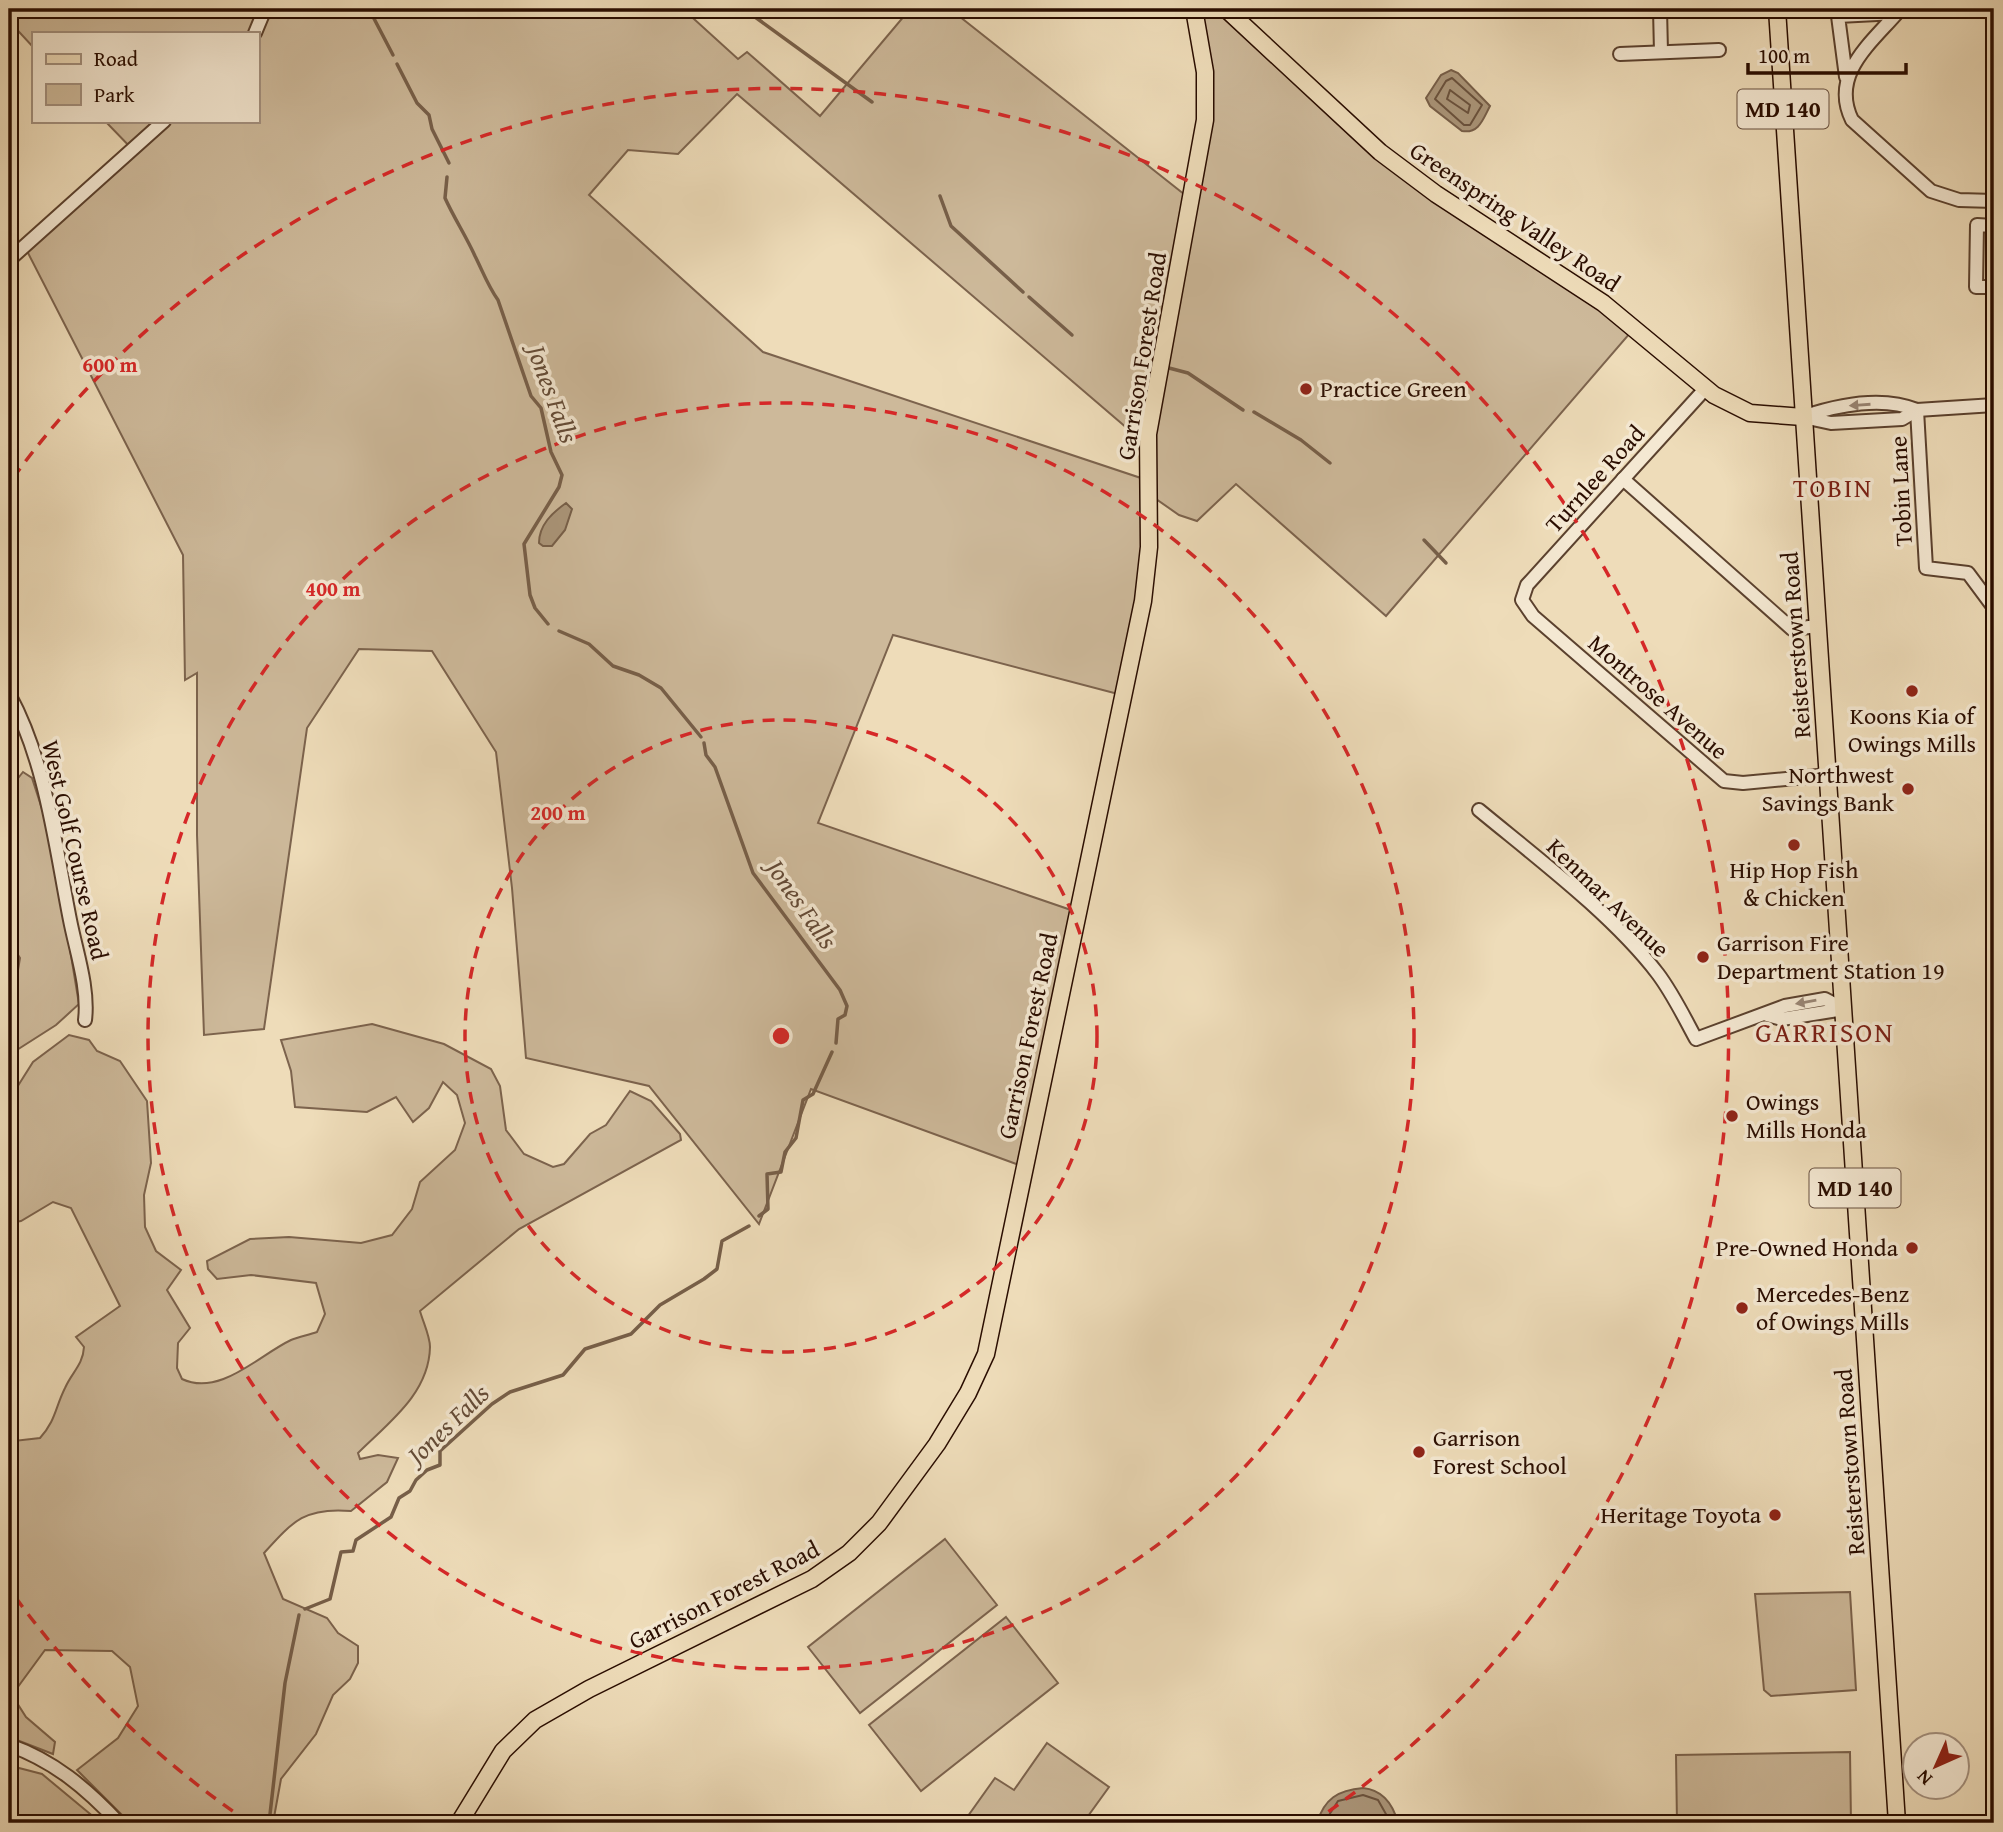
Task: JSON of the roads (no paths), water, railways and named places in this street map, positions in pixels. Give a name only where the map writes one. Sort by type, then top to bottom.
[{"type":"main road","name":"Garrison Forest Road","points":[[459,1823],[497,1759],[536,1720],[589,1689],[795,1588],[849,1553],[879,1523],[937,1444],[968,1393],[986,1353],[1143,601],[1149,547],[1148,434],[1205,120],[1205,72],[1194,9]]},
{"type":"main road","name":"Greenspring Valley Road","points":[[1226,9],[1380,152],[1436,194],[1603,303],[1705,389],[1742,411],[1770,416],[1803,417]]},
{"type":"main road","name":"Reisterstown Road","points":[[1777,9],[1897,1823]]},
{"type":"street","points":[[255,32],[265,9]]},
{"type":"street","points":[[1660,9],[1661,52]]},
{"type":"street","points":[[1846,77],[1855,62],[1897,13],[1838,16],[1846,77],[1845,105],[1852,120],[1920,183],[1944,197],[1994,201]]},
{"type":"street","points":[[1619,54],[1719,50]]},
{"type":"street","points":[[9,260],[163,122]]},
{"type":"street","points":[[1994,226],[1977,225],[1976,287],[1994,287]]},
{"type":"street","name":"Turnlee Road","points":[[1522,600],[1527,585],[1705,389]]},
{"type":"street","name":"Greenspring Valley Road","points":[[1803,417],[1831,423],[1902,419],[1917,411],[1994,405]]},
{"type":"street","name":"Tobin Lane","points":[[1917,411],[1926,568],[1968,573],[1994,608]]},
{"type":"street","points":[[1623,479],[1792,629],[1818,626]]},
{"type":"street","name":"Montrose Avenue","points":[[1522,600],[1533,616],[1724,781],[1743,783],[1828,775]]},
{"type":"street","name":"West Golf Course Road","points":[[9,694],[24,722],[40,771],[80,969],[86,1008],[85,1020]]},
{"type":"street","name":"Kenmar Avenue","points":[[1479,810],[1592,908],[1643,957],[1674,997],[1696,1039],[1767,1015],[1785,1006],[1825,999],[1844,1009]]},
{"type":"street","points":[[9,1745],[43,1759],[70,1776],[119,1823]]},
{"type":"water","points":[[1451,70],[1458,73],[1490,106],[1480,124],[1473,130],[1462,131],[1430,106],[1426,98],[1441,75]]},
{"type":"water","points":[[566,503],[572,509],[565,530],[552,546],[543,546],[539,543],[544,525],[551,515]]},
{"type":"water","points":[[1363,1788],[1370,1789],[1386,1799],[1398,1823],[1317,1823],[1333,1797]]},
{"type":"waterway","name":"Jones Falls","points":[[369,9],[393,55]]},
{"type":"waterway","points":[[672,9],[677,13]]},
{"type":"waterway","points":[[744,9],[872,102]]},
{"type":"waterway","name":"Jones Falls","points":[[397,64],[417,103],[429,115],[432,129],[449,163]]},
{"type":"waterway","name":"Jones Falls","points":[[447,177],[445,198],[498,300],[531,396],[541,408],[551,452],[562,475],[559,487],[524,544],[530,595],[535,608],[548,624]]},
{"type":"waterway","points":[[940,196],[951,226],[1023,292]]},
{"type":"waterway","points":[[1029,297],[1072,335]]},
{"type":"waterway","points":[[1169,368],[1188,373],[1243,410]]},
{"type":"waterway","points":[[1254,412],[1301,440],[1330,463]]},
{"type":"waterway","points":[[1424,540],[1446,563]]},
{"type":"waterway","name":"Jones Falls","points":[[559,631],[589,644],[613,666],[639,675],[661,688],[701,737]]},
{"type":"waterway","name":"Jones Falls","points":[[704,743],[706,755],[715,767],[753,873],[840,990],[847,1006],[845,1015],[838,1019],[836,1043]]},
{"type":"waterway","name":"Jones Falls","points":[[759,1216],[768,1209],[767,1174],[781,1172],[785,1152],[796,1138],[803,1100],[813,1094],[832,1052]]},
{"type":"waterway","name":"Jones Falls","points":[[305,1609],[330,1599],[341,1552],[353,1551],[356,1540],[391,1517],[399,1498],[410,1491],[416,1480],[427,1470],[440,1465],[440,1451],[492,1404],[510,1392],[563,1375],[585,1349],[631,1334],[660,1305],[717,1269],[722,1241],[749,1226]]},
{"type":"waterway","name":"Jones Falls","points":[[269,1823],[285,1683],[299,1615]]},
{"type":"place","name":"Practice Green","points":[[1306,389]]},
{"type":"place","name":"Koons Kia of Owings Mills","points":[[1912,691]]},
{"type":"place","name":"Northwest Savings Bank","points":[[1908,789]]},
{"type":"place","name":"Hip Hop Fish & Chicken","points":[[1794,845]]},
{"type":"place","name":"Garrison Fire Department Station 19","points":[[1703,957]]},
{"type":"place","name":"Owings Mills Honda","points":[[1732,1116]]},
{"type":"place","name":"Pre-Owned Honda","points":[[1912,1248]]},
{"type":"place","name":"Mercedes-Benz of Owings Mills","points":[[1742,1308]]},
{"type":"place","name":"Garrison Forest School","points":[[1419,1452]]},
{"type":"place","name":"Heritage Toyota","points":[[1775,1515]]},
{"type":"district","name":"TOBIN","points":[[1833,488]]},
{"type":"district","name":"GARRISON","points":[[1825,1032]]}]
